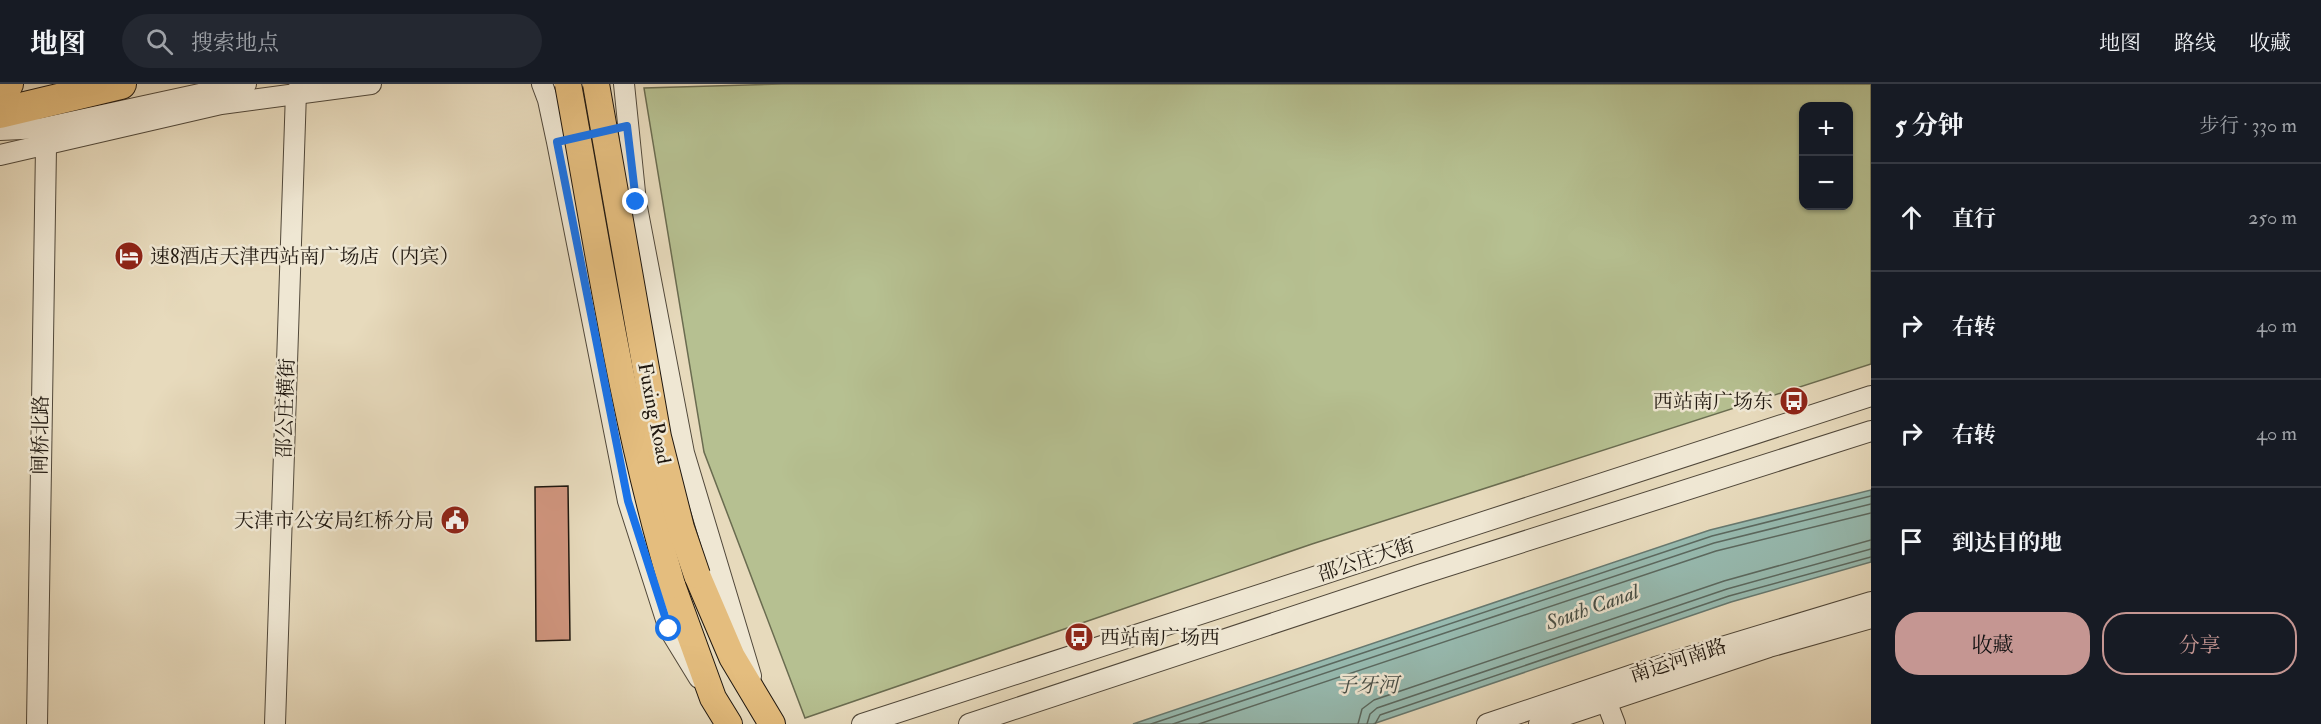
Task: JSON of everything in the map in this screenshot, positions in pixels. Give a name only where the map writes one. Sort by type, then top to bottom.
[{"type":"highway","points":[[0,86],[8,84]]},
{"type":"highway","points":[[0,113],[121,84]]},
{"type":"main road","name":"Fuxing Road","points":[[568,84],[621,388],[647,500],[672,585],[713,698],[729,724]]},
{"type":"main road","name":"Fuxing Road","points":[[596,84],[658,437],[681,528],[697,575],[732,657],[772,724]]},
{"type":"street","points":[[0,130],[43,128],[246,84]]},
{"type":"street","points":[[0,155],[45,147],[222,104],[296,92],[372,84]]},
{"type":"street","points":[[542,84],[548,100],[557,142],[628,501],[669,629],[713,698]]},
{"type":"street","points":[[624,84],[636,202],[684,453],[757,699]]},
{"type":"street","name":"邵公庄横街","points":[[275,724],[296,92]]},
{"type":"street","points":[[557,142],[627,126]]},
{"type":"street","name":"闸桥北路","points":[[37,724],[45,147]]},
{"type":"street","name":"邵公庄大街","points":[[862,724],[1871,396]]},
{"type":"street","name":"邵公庄大街","points":[[969,724],[1407,579],[1871,431]]},
{"type":"street","name":"南运河南路","points":[[1539,724],[1604,693],[1871,602]]},
{"type":"street","name":"南运河南路","points":[[1487,724],[1871,618]]},
{"type":"street","points":[[1604,693],[1615,724]]},
{"type":"green space","points":[[782,84],[1871,84],[1871,364],[1312,544],[805,718],[704,452],[644,88]]},
{"type":"water","name":"子牙河","points":[[1871,490],[1871,562],[1731,602],[1373,724],[1133,724],[1710,530]]},
{"type":"building","points":[[568,486],[570,640],[536,641],[535,487]]},
{"type":"place","name":"速8酒店天津西站南广场店（内宾）","points":[[129,256]]},
{"type":"place","name":"西站南广场东","points":[[1794,401]]},
{"type":"place","name":"天津市公安局红桥分局","points":[[455,520]]},
{"type":"place","name":"西站南广场西","points":[[1079,637]]},
{"type":"route","points":[[636,202],[627,126],[557,142],[628,501],[669,629]]},
{"type":"water label","name":"South Canal","points":[[1592,607]]}]
